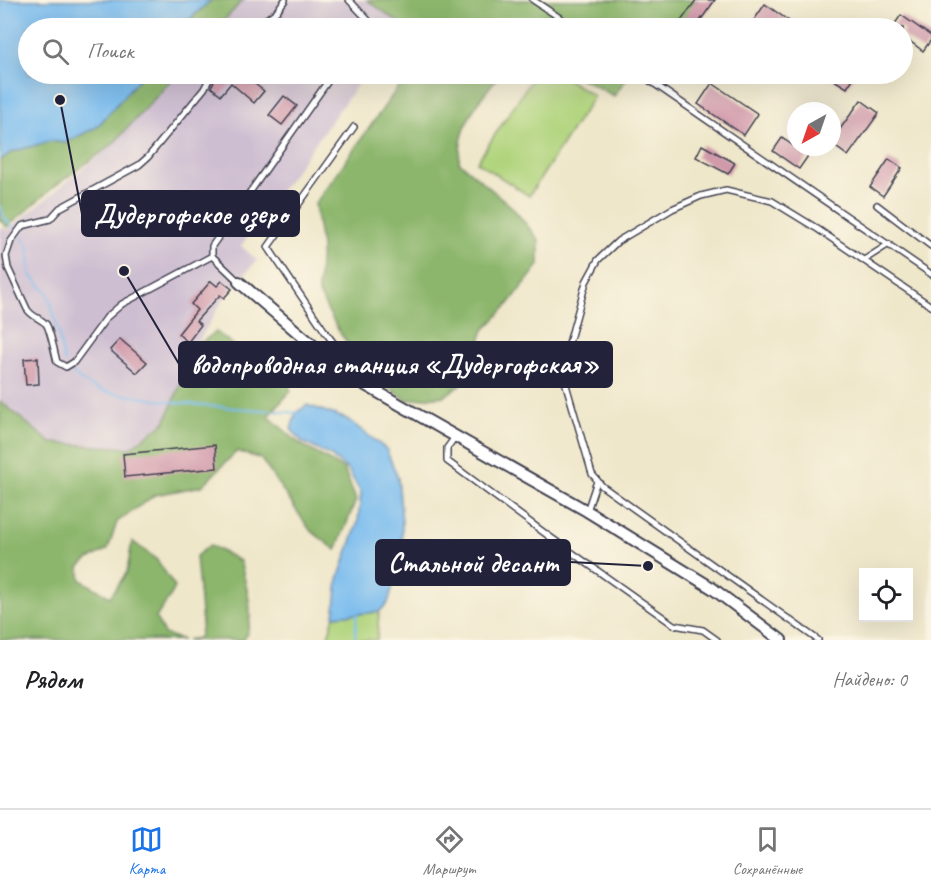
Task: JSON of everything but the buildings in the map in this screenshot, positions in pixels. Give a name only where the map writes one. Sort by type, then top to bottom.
[{"type":"street","points":[[238,282],[330,360],[367,386],[587,511],[712,588],[781,640]]},
{"type":"lane","points":[[268,18],[285,0]]},
{"type":"lane","points":[[349,0],[366,18]]},
{"type":"lane","points":[[533,0],[560,18]]},
{"type":"lane","points":[[207,84],[148,158],[60,208],[50,219],[22,226],[11,241],[6,256],[8,268],[27,309],[31,315],[39,318],[48,327],[57,362],[66,367],[74,362],[107,317],[122,304],[212,256]]},
{"type":"lane","points":[[238,282],[212,256],[212,246],[326,84]]},
{"type":"lane","points":[[655,84],[931,274]]},
{"type":"lane","points":[[354,127],[268,247],[326,333],[367,386]]},
{"type":"lane","points":[[818,640],[597,481],[592,474],[564,378],[564,361],[586,282],[598,260],[618,242],[672,209],[701,196],[726,190],[772,201],[931,306]]},
{"type":"lane","points":[[877,205],[931,246]]},
{"type":"lane","points":[[864,260],[889,244]]},
{"type":"lane","points":[[456,437],[447,448],[447,460],[674,625],[703,630],[717,640]]},
{"type":"lane","points":[[587,511],[597,481]]},
{"type":"shaded area","points":[[243,0],[367,0],[392,18],[226,18]]},
{"type":"shaded area","points":[[168,84],[358,84],[241,246],[257,260],[224,298],[196,346],[165,422],[130,448],[51,443],[0,401],[0,227],[8,230],[113,144]]},
{"type":"green space","points":[[211,0],[243,0],[226,18],[192,18]]},
{"type":"green space","points":[[367,0],[697,0],[684,18],[392,18]]},
{"type":"green space","points":[[134,84],[168,84],[113,144],[55,186],[7,227],[0,220],[0,160],[12,152],[50,140],[65,143],[97,127]]},
{"type":"green space","points":[[400,84],[492,84],[477,104],[466,124],[459,162],[512,207],[539,240],[539,265],[508,305],[484,330],[465,381],[445,396],[407,400],[375,379],[340,333],[318,292],[321,247],[315,204]]},
{"type":"green space","points":[[528,84],[575,84],[594,96],[529,196],[477,162]]},
{"type":"green space","points":[[592,84],[623,84],[614,96]]},
{"type":"green space","points":[[216,332],[253,359],[282,371],[291,391],[268,416],[300,444],[344,469],[356,500],[336,550],[310,530],[261,459],[237,451],[202,486],[155,495],[117,522],[108,549],[79,567],[81,580],[110,597],[127,572],[132,541],[157,560],[175,587],[156,618],[164,634],[183,640],[0,640],[0,401],[51,443],[130,448],[165,422],[196,346]]},
{"type":"green space","points":[[210,545],[240,561],[250,611],[248,631],[244,640],[186,640],[199,638],[202,624],[196,556]]},
{"type":"green space","points":[[379,612],[377,640],[327,640],[334,616]]},
{"type":"water","points":[[0,0],[211,0],[191,18],[18,18],[18,84],[134,84],[97,127],[65,143],[50,141],[12,152],[0,160]]},
{"type":"water","points":[[307,405],[347,419],[386,449],[398,478],[402,555],[388,603],[379,612],[334,616],[338,579],[358,522],[361,493],[348,470],[331,456],[302,442],[291,429],[296,413]]},
{"type":"waterway","points":[[0,206],[5,219],[13,227]]},
{"type":"waterway","points":[[23,237],[29,248],[30,274],[48,294],[64,362]]},
{"type":"waterway","points":[[70,370],[87,385],[112,393],[194,404],[297,413]]},
{"type":"waterway","points":[[355,640],[357,613]]},
{"type":"place","name":"Дудергофское озеро","points":[[60,100]]},
{"type":"place","name":"водопроводная станция «Дудергофская»","points":[[124,271]]},
{"type":"place","name":"Стальной десант","points":[[648,566]]}]
